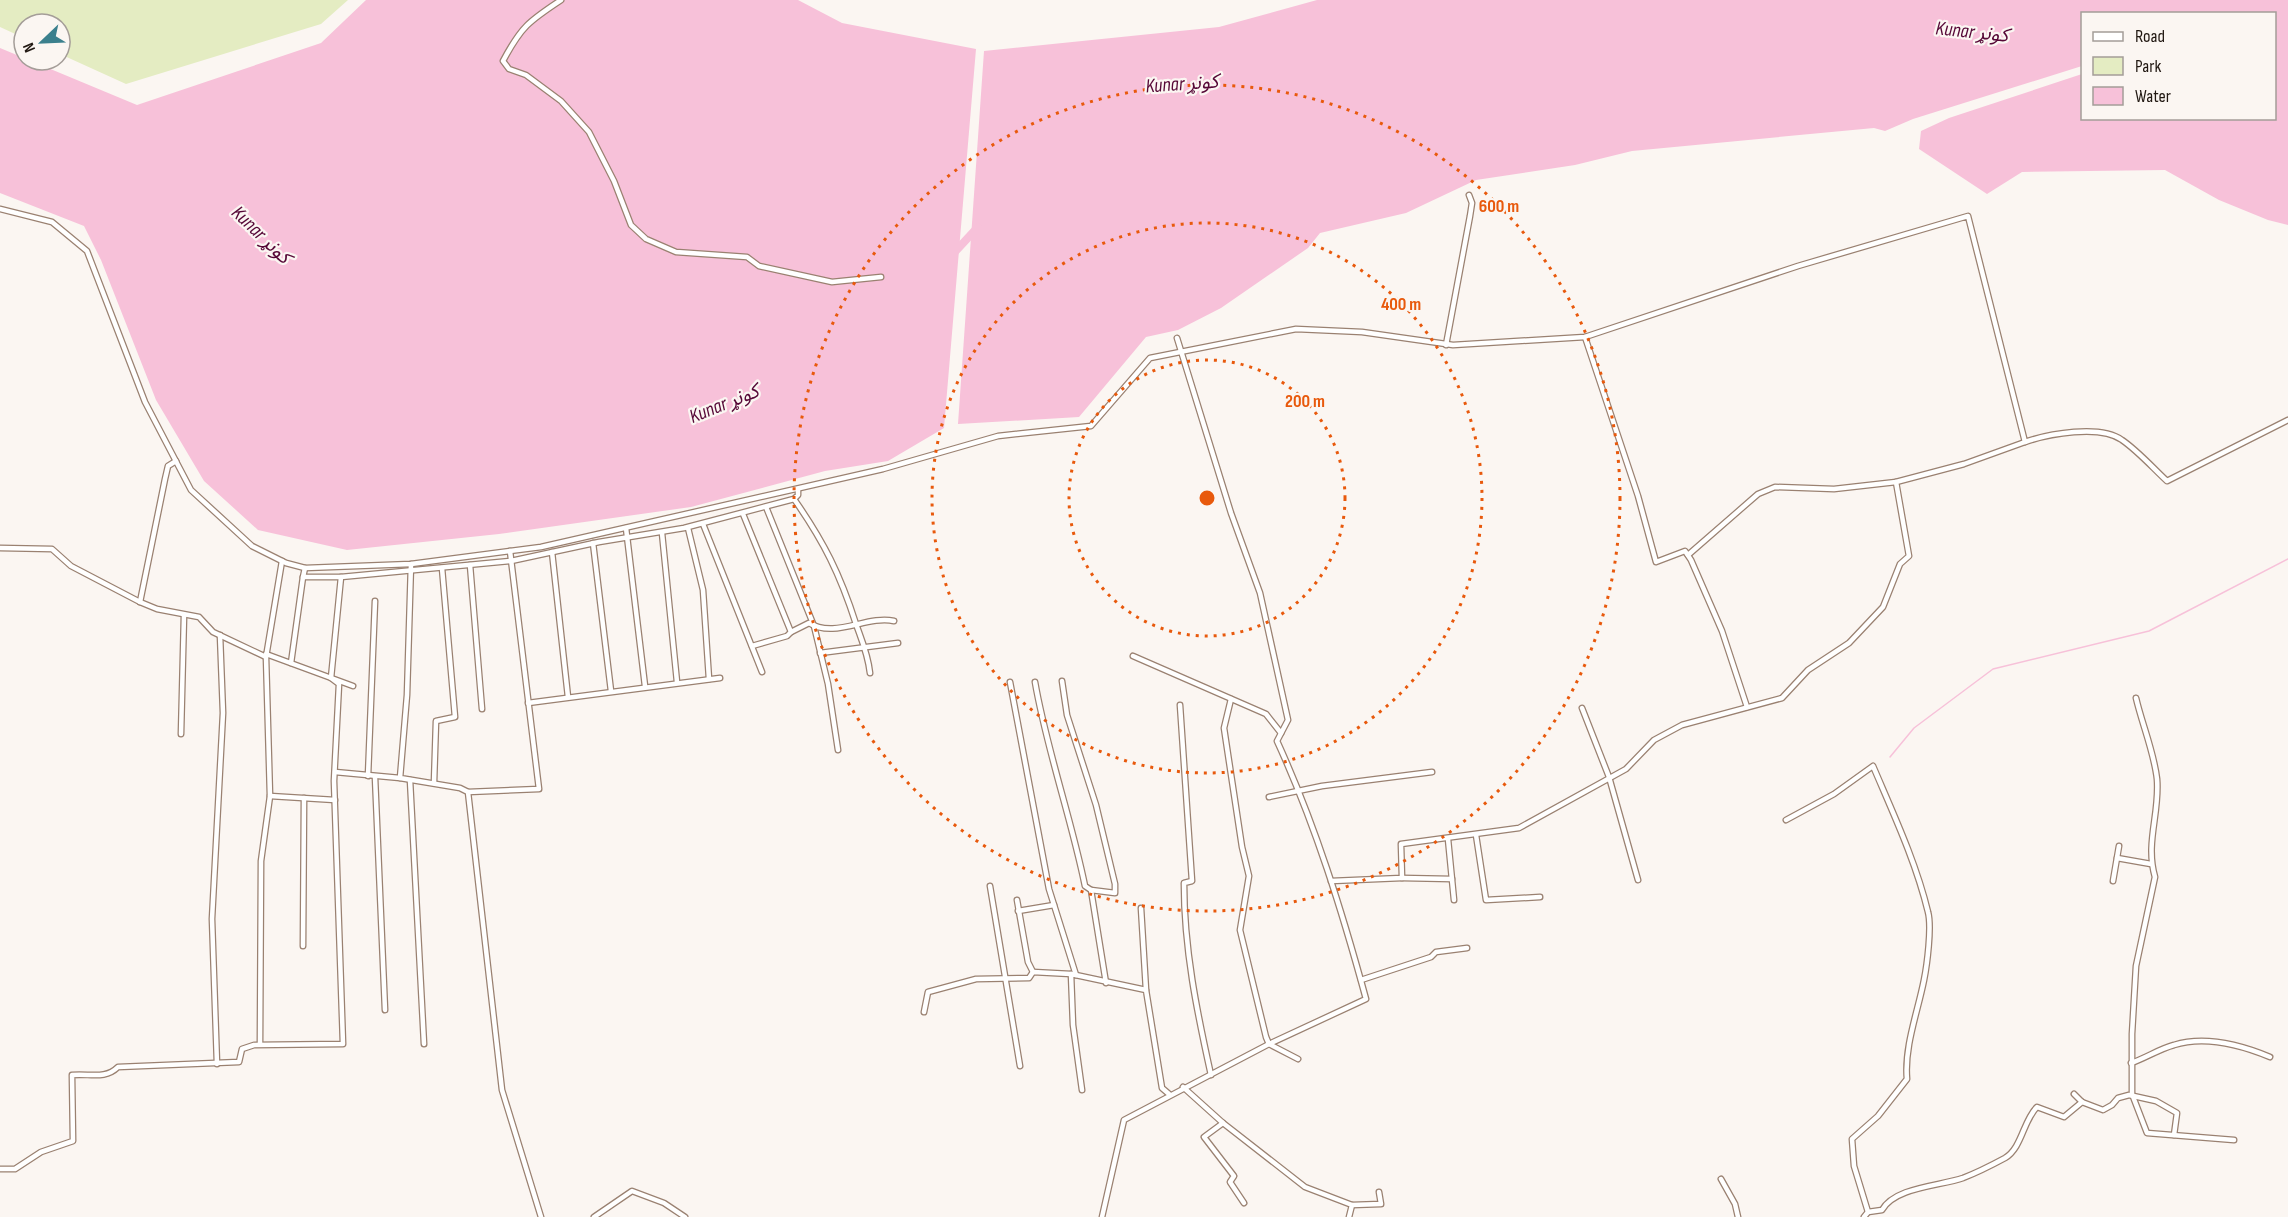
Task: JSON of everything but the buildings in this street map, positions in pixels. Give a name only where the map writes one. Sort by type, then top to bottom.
[{"type":"street","points":[[561,0],[528,22],[517,35],[503,61],[510,69],[526,75],[561,101],[589,132],[614,181],[631,225],[646,239],[676,252],[747,257],[759,266],[832,282],[881,277]]},
{"type":"street","points":[[1446,345],[1471,210],[1469,195]]},
{"type":"street","points":[[0,209],[52,222],[87,251],[145,402],[191,490],[252,546],[282,561],[305,568],[442,568],[511,561],[593,543],[688,528],[794,499],[798,495],[798,489]]},
{"type":"street","points":[[303,577],[341,577],[541,547],[883,469],[998,436],[1091,426],[1150,358],[1296,329],[1362,332],[1446,345],[1585,337],[1798,266],[1968,216],[2025,441]]},
{"type":"street","points":[[1585,337],[1638,496],[1656,562],[1685,551],[1688,555],[1722,632],[1747,707]]},
{"type":"street","points":[[1102,1217],[1124,1120],[1169,1094],[1269,1044],[1366,999],[1331,881],[1300,790],[1277,741],[1288,720],[1260,594],[1231,513],[1177,338]]},
{"type":"street","points":[[1688,555],[1758,495],[1775,487],[1834,489],[1896,482],[1964,464],[2025,441],[2054,433],[2072,432],[2120,438],[2167,481],[2288,420]]},
{"type":"street","points":[[140,602],[168,466],[176,461]]},
{"type":"street","points":[[1402,878],[1401,844],[1519,828],[1626,769],[1654,740],[1682,725],[1782,698],[1808,670],[1849,643],[1883,607],[1900,564],[1909,556],[1896,482]]},
{"type":"street","points":[[794,499],[822,538],[843,582],[866,646],[870,673]]},
{"type":"street","points":[[766,507],[814,626],[838,750]]},
{"type":"street","points":[[742,514],[791,632]]},
{"type":"street","points":[[703,524],[762,672]]},
{"type":"street","points":[[626,528],[645,686]]},
{"type":"street","points":[[688,528],[703,590],[709,679]]},
{"type":"street","points":[[662,533],[677,682]]},
{"type":"street","points":[[593,543],[611,691]]},
{"type":"street","points":[[0,548],[52,549],[71,566],[140,602],[157,609],[199,618],[220,635],[266,656],[353,686]]},
{"type":"street","points":[[335,772],[434,783],[468,792],[538,789],[510,551]]},
{"type":"street","points":[[552,552],[568,697]]},
{"type":"street","points":[[260,1044],[261,861],[270,796],[266,656],[282,561]]},
{"type":"street","points":[[470,565],[482,710]]},
{"type":"street","points":[[400,778],[407,695],[411,567]]},
{"type":"street","points":[[291,663],[305,568]]},
{"type":"street","points":[[434,783],[436,721],[455,717],[442,568]]},
{"type":"street","points":[[332,678],[341,577]]},
{"type":"street","points":[[368,776],[375,601]]},
{"type":"street","points":[[181,734],[184,615]]},
{"type":"street","points":[[752,646],[786,636],[809,623],[814,626],[857,626],[884,619],[894,621]]},
{"type":"street","points":[[217,1064],[212,919],[224,713],[220,635]]},
{"type":"street","points":[[820,653],[898,643]]},
{"type":"street","points":[[1133,656],[1266,714],[1281,733]]},
{"type":"street","points":[[0,1169],[15,1169],[41,1152],[73,1141],[72,1076],[105,1075],[112,1073],[118,1067],[241,1062],[244,1047],[260,1044],[343,1044],[335,800],[339,684],[332,678]]},
{"type":"street","points":[[528,703],[720,678]]},
{"type":"street","points":[[1035,682],[1042,722],[1068,809],[1085,886],[1091,890],[1115,893],[1115,884],[1096,805],[1067,715],[1062,681]]},
{"type":"street","points":[[1010,682],[1054,905],[1073,974],[1073,1025],[1083,1090]]},
{"type":"street","points":[[2136,698],[2157,780],[2156,804],[2151,831],[2151,864],[2155,877],[2136,966],[2131,1063],[2134,1098],[2147,1132],[2234,1140]]},
{"type":"street","points":[[1231,699],[1224,728],[1242,848],[1249,876],[1240,930],[1269,1044],[1298,1059]]},
{"type":"street","points":[[1180,705],[1192,881],[1184,884],[1184,911],[1191,986],[1211,1075]]},
{"type":"street","points":[[1582,708],[1609,777],[1638,880]]},
{"type":"street","points":[[1786,820],[1834,794],[1873,766],[1902,834],[1929,914],[1924,981],[1918,997],[1906,1067],[1907,1079],[1878,1116],[1852,1139],[1854,1166],[1866,1215],[1882,1209],[1886,1203],[1917,1188],[1960,1179],[2005,1158],[2013,1151],[2037,1107],[2064,1117],[2082,1102]]},
{"type":"street","points":[[1269,797],[1300,790],[1432,772]]},
{"type":"street","points":[[375,777],[385,1010]]},
{"type":"street","points":[[410,780],[424,1044]]},
{"type":"street","points":[[468,792],[502,1090],[541,1217]]},
{"type":"street","points":[[270,796],[335,800]]},
{"type":"street","points":[[303,946],[304,798]]},
{"type":"street","points":[[1476,835],[1486,900],[1540,897]]},
{"type":"street","points":[[1448,839],[1454,900]]},
{"type":"street","points":[[2113,881],[2119,846]]},
{"type":"street","points":[[2117,858],[2151,864]]},
{"type":"street","points":[[1331,881],[1402,878],[1452,879]]},
{"type":"street","points":[[990,886],[1020,1066]]},
{"type":"street","points":[[1091,890],[1106,983]]},
{"type":"street","points":[[1017,900],[1028,962],[1033,972]]},
{"type":"street","points":[[1018,911],[1054,905]]},
{"type":"street","points":[[1142,908],[1146,990],[1162,1088],[1169,1094]]},
{"type":"street","points":[[1360,980],[1431,957],[1436,952],[1467,948]]},
{"type":"street","points":[[924,1012],[928,992],[976,979],[1029,978],[1033,972]]},
{"type":"street","points":[[1033,972],[1073,974],[1146,990]]},
{"type":"street","points":[[2131,1063],[2172,1045],[2211,1041],[2253,1050],[2270,1058]]},
{"type":"street","points":[[1183,1087],[1224,1123],[1305,1186],[1352,1205],[1381,1204],[1379,1192]]},
{"type":"street","points":[[2074,1094],[2082,1102],[2103,1110],[2121,1097],[2129,1095],[2134,1098],[2156,1101],[2177,1113],[2174,1135]]},
{"type":"street","points":[[1224,1123],[1204,1137],[1234,1176],[1230,1182],[1244,1203]]},
{"type":"street","points":[[1721,1179],[1735,1204],[1738,1217]]},
{"type":"street","points":[[594,1217],[632,1191],[664,1203],[685,1217]]},
{"type":"street","points":[[1349,1217],[1352,1205]]},
{"type":"green space","points":[[0,0],[348,0],[321,24],[126,84],[72,59],[72,12],[12,12],[12,32],[0,27]]},
{"type":"water","points":[[366,0],[798,0],[842,23],[976,49],[944,428],[888,461],[825,471],[691,507],[499,534],[347,550],[258,530],[204,481],[156,400],[101,260],[84,226],[0,193],[0,48],[12,53],[12,72],[58,72],[137,105],[321,43]]},
{"type":"water","points":[[1317,0],[2288,0],[2288,225],[2268,220],[2219,200],[2165,170],[2022,172],[1987,194],[1919,149],[1921,131],[1949,118],[2081,74],[2081,120],[2276,120],[2276,12],[2081,12],[2081,66],[1913,119],[1885,131],[1874,128],[1632,151],[1575,165],[1476,180],[1406,213],[1320,233],[1308,248],[1221,308],[1178,330],[1146,337],[1079,417],[958,424],[984,51],[1219,27]]},
{"type":"waterway","name":"Kunar کونړ","points":[[952,255],[978,227]]},
{"type":"waterway","points":[[1890,757],[1914,728],[1993,669],[2149,631],[2288,559]]}]
